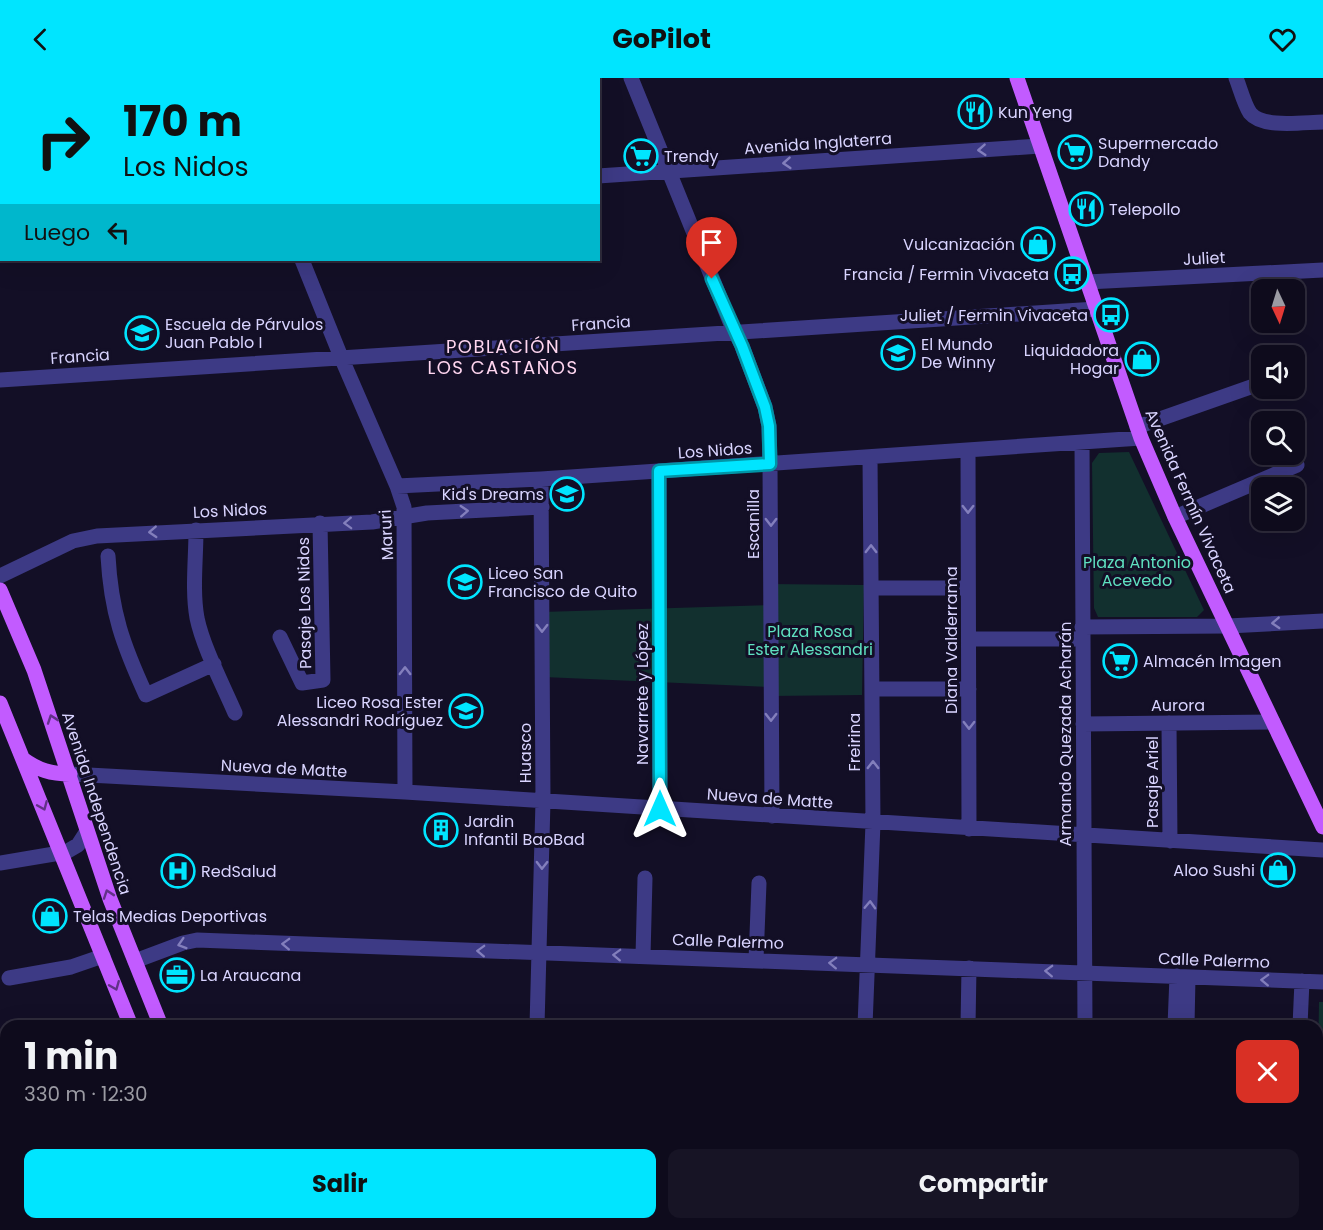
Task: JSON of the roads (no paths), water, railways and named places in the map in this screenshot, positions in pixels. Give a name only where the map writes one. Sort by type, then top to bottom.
[{"type":"main road","name":"Avenida Fermín Vivaceta","points":[[1017,78],[1139,433],[1175,517],[1323,827]]},
{"type":"main road","name":"Avenida Independencia","points":[[0,590],[34,670],[110,899],[159,1020]]},
{"type":"main road","points":[[0,703],[129,1020]]},
{"type":"main road","points":[[23,759],[51,773],[70,774]]},
{"type":"street","name":"Escanilla","points":[[631,78],[742,346],[767,415],[770,464],[772,816]]},
{"type":"street","points":[[1236,78],[1251,113],[1257,118],[1280,123],[1323,122]]},
{"type":"street","name":"Avenida Inglaterra","points":[[600,176],[1040,146]]},
{"type":"street","name":"Maruri","points":[[302,261],[341,357],[398,486],[406,517],[405,792]]},
{"type":"street","name":"Juliet","points":[[1087,282],[1323,270]]},
{"type":"street","name":"Francia","points":[[0,380],[1096,309]]},
{"type":"street","name":"Los Nidos","points":[[398,486],[541,479],[1082,442],[1139,433],[1251,387]]},
{"type":"street","name":"Armando Quezada Acharán","points":[[1082,442],[1085,1020]]},
{"type":"street","name":"Diana Valderrama","points":[[968,450],[969,829]]},
{"type":"street","name":"Freirina","points":[[865,1020],[873,823],[870,457]]},
{"type":"street","points":[[1175,517],[1297,465]]},
{"type":"street","name":"Navarrete y López","points":[[659,471],[660,809]]},
{"type":"street","name":"Huasco","points":[[537,1020],[543,801],[541,479]]},
{"type":"street","name":"Los Nidos","points":[[0,576],[82,539],[106,535],[377,521],[427,513],[542,507]]},
{"type":"street","name":"Pasaje Los Nidos","points":[[280,637],[302,683],[323,680],[320,524]]},
{"type":"street","points":[[196,530],[196,615],[200,630],[235,713]]},
{"type":"street","points":[[108,556],[112,600],[119,630],[146,695],[214,664]]},
{"type":"street","points":[[871,588],[968,588]]},
{"type":"street","points":[[969,639],[1323,621]]},
{"type":"street","points":[[872,689],[969,689]]},
{"type":"street","name":"Aurora","points":[[1083,724],[1273,722]]},
{"type":"street","name":"Pasaje Ariel","points":[[1169,723],[1170,841]]},
{"type":"street","name":"Nueva de Matte","points":[[70,774],[405,792],[1323,850]]},
{"type":"street","points":[[0,863],[62,854],[78,845],[87,831]]},
{"type":"street","points":[[643,956],[645,878]]},
{"type":"street","points":[[756,960],[759,883]]},
{"type":"street","name":"Calle Palermo","points":[[135,961],[197,940],[1323,982]]},
{"type":"street","points":[[9,978],[70,967],[103,956]]},
{"type":"street","points":[[968,1020],[969,968]]},
{"type":"street","points":[[1181,1020],[1182,976]]},
{"type":"street","points":[[1300,1020],[1302,981]]},
{"type":"place","name":"Kun Yeng","points":[[975,112]]},
{"type":"place","name":"Supermercado Dandy","points":[[1075,152]]},
{"type":"place","name":"Trendy","points":[[641,156]]},
{"type":"place","name":"Telepollo","points":[[1086,209]]},
{"type":"place","name":"Vulcanización","points":[[1038,244]]},
{"type":"place","name":"Francia / Fermin Vivaceta","points":[[1072,274]]},
{"type":"place","name":"Juliet / Fermin Vivaceta","points":[[1111,315]]},
{"type":"place","name":"Escuela de Párvulos Juan Pablo I","points":[[142,333]]},
{"type":"place","name":"El Mundo De Winny","points":[[898,353]]},
{"type":"place","name":"Liquidadora Hogar","points":[[1142,359]]},
{"type":"place","name":"Kid's Dreams","points":[[567,494]]},
{"type":"place","name":"Liceo San Francisco de Quito","points":[[465,582]]},
{"type":"place","name":"Almacén Imagen","points":[[1120,661]]},
{"type":"place","name":"Liceo Rosa Ester Alessandri Rodríguez","points":[[466,711]]},
{"type":"place","name":"Jardin Infantil BaoBad","points":[[441,830]]},
{"type":"place","name":"Aloo Sushi","points":[[1278,870]]},
{"type":"place","name":"RedSalud","points":[[178,871]]},
{"type":"place","name":"Telas Medias Deportivas","points":[[50,916]]},
{"type":"place","name":"La Araucana","points":[[177,975]]},
{"type":"district","name":"POBLACIÓN LOS CASTAÑOS","points":[[503,357]]},
{"type":"park label","name":"Plaza Antonio Acevedo","points":[[1137,571]]},
{"type":"park label","name":"Plaza Rosa Ester Alessandri","points":[[810,640]]}]
